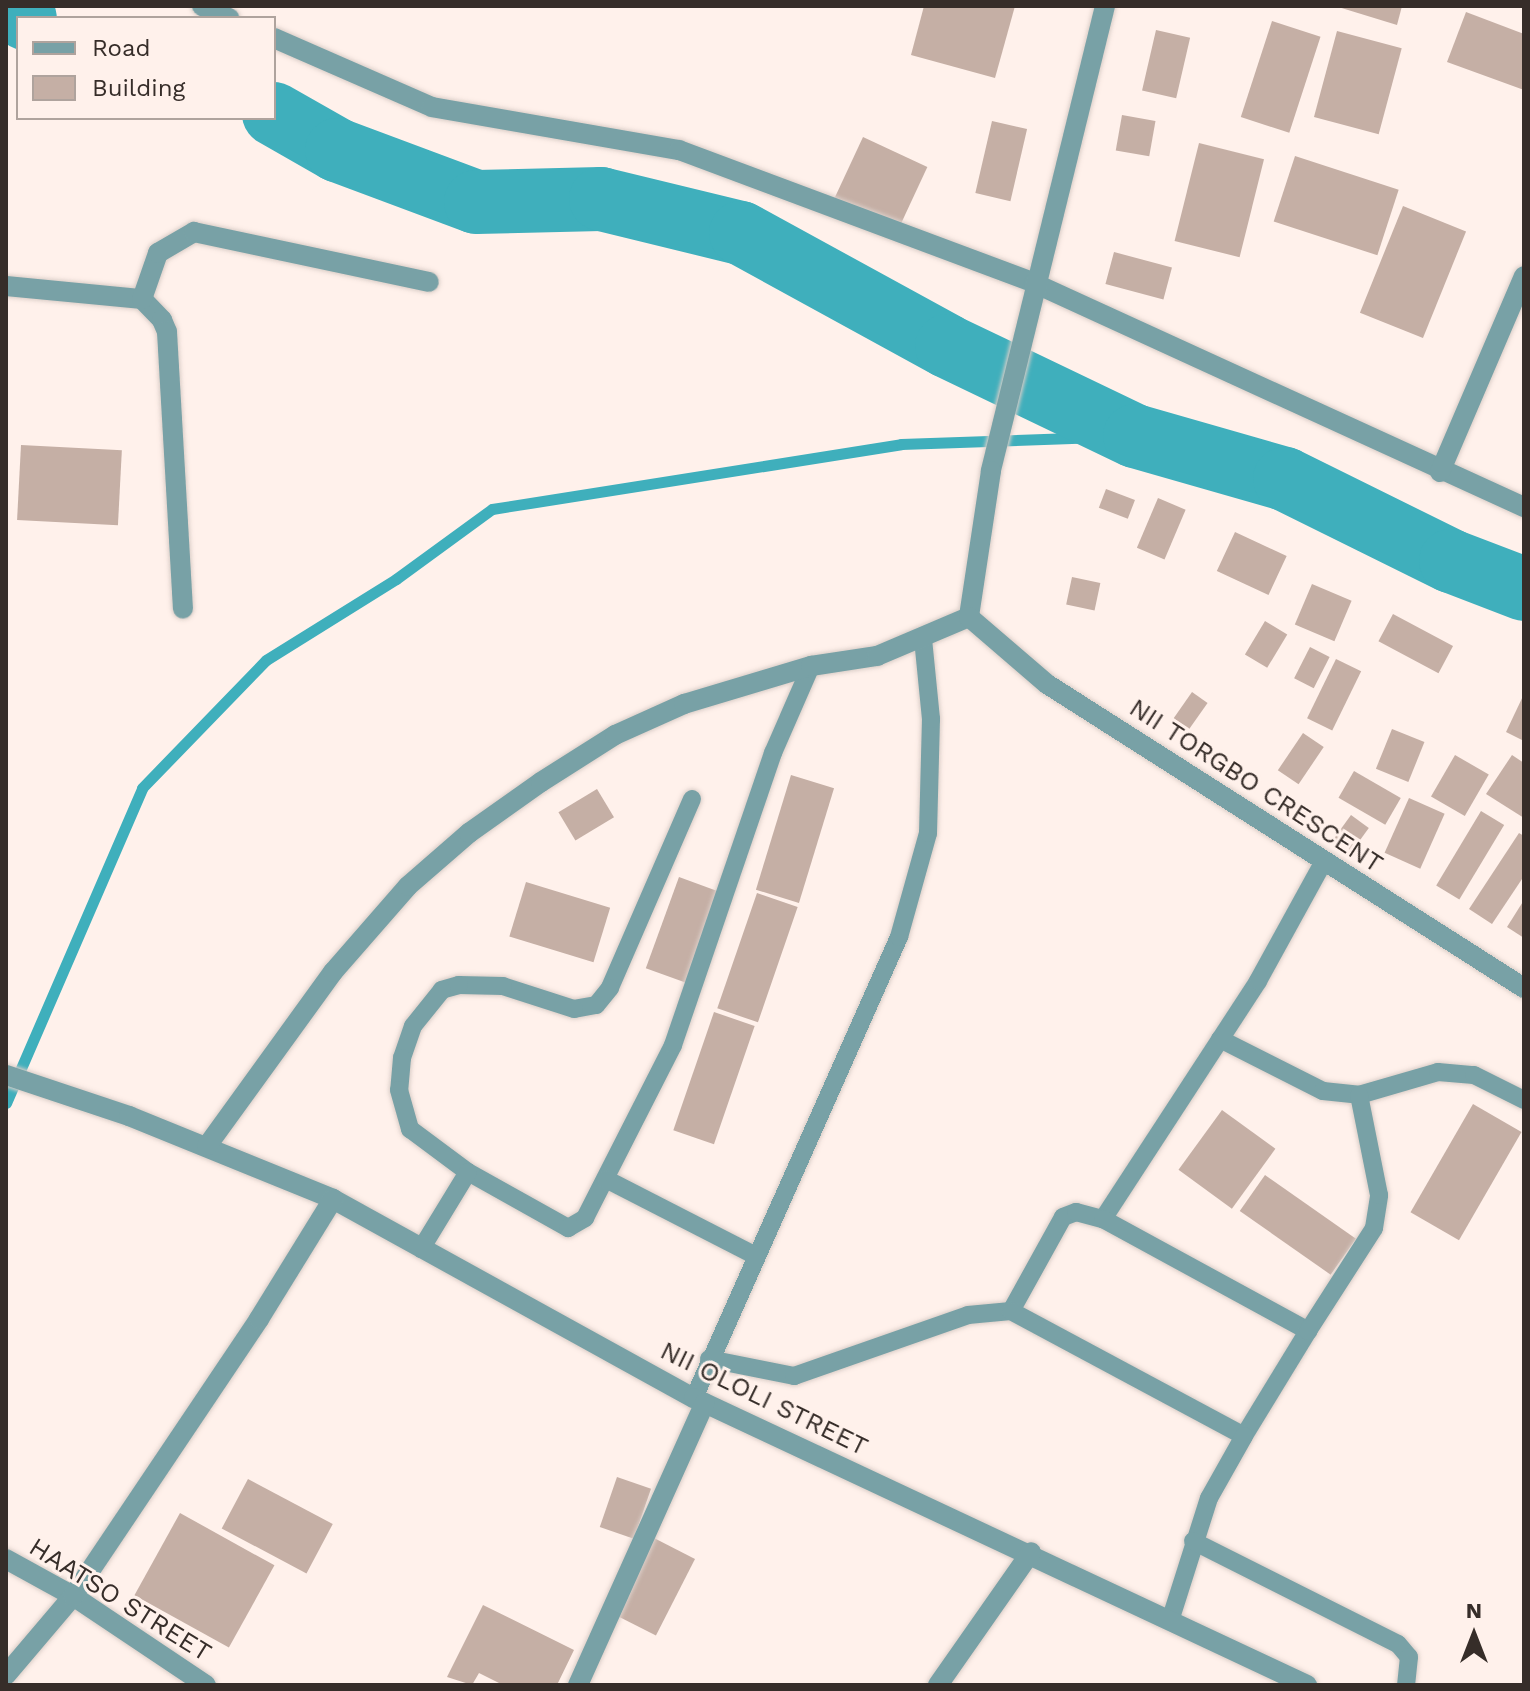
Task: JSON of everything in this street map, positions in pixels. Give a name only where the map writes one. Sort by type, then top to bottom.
[{"type":"street","points":[[202,6],[224,16]]},
{"type":"street","points":[[207,1146],[333,972],[408,886],[469,833],[615,735],[684,704],[811,666],[877,656],[969,617],[991,471],[1034,283],[1105,6]]},
{"type":"street","points":[[276,39],[432,107],[679,150],[1034,283],[1440,472],[1524,507]]},
{"type":"street","points":[[142,299],[158,253],[194,232],[429,282]]},
{"type":"street","points":[[1440,472],[1524,276]]},
{"type":"street","points":[[6,286],[142,299],[167,332],[183,609]]},
{"type":"street","name":"NII TORGBO CRESCENT","points":[[969,617],[1047,684],[1524,988]]},
{"type":"street","name":"NII OLOLI STREET","points":[[6,1075],[207,1146],[333,1199],[699,1400],[1031,1552],[1307,1685]]},
{"type":"street","points":[[6,1675],[73,1596],[259,1319],[333,1199]]},
{"type":"street","points":[[578,1685],[699,1400]]},
{"type":"street","points":[[938,1685],[1031,1552]]},
{"type":"street","name":"HAATSO STREET","points":[[6,1559],[73,1596],[206,1685]]},
{"type":"lane","points":[[699,1400],[709,1359],[899,937],[928,833],[931,719],[923,639]]},
{"type":"lane","points":[[692,799],[610,988],[596,1005],[574,1009],[503,986],[459,985],[442,990],[413,1026],[399,1090],[410,1129],[468,1172],[568,1228],[585,1218],[673,1045],[773,753],[811,666]]},
{"type":"lane","points":[[1103,1219],[1220,1039],[1324,861]]},
{"type":"lane","points":[[1220,1039],[1323,1091],[1359,1095],[1438,1072],[1474,1075],[1524,1100]]},
{"type":"lane","points":[[1170,1621],[1193,1541],[1244,1436],[1374,1228],[1379,1195],[1359,1095]]},
{"type":"lane","points":[[421,1249],[468,1172]]},
{"type":"lane","points":[[606,1179],[756,1256]]},
{"type":"lane","points":[[1011,1311],[1063,1217],[1076,1212],[1103,1219],[1308,1331]]},
{"type":"lane","points":[[709,1359],[794,1376],[968,1315],[1011,1311],[1244,1436]]},
{"type":"lane","points":[[1193,1541],[1398,1644],[1409,1657],[1406,1685]]},
{"type":"building","points":[[924,6],[1015,6],[995,78],[911,55]]},
{"type":"building","points":[[1335,6],[1402,6],[1397,25]]},
{"type":"building","points":[[1466,12],[1524,34],[1524,90],[1447,62]]},
{"type":"building","points":[[1272,21],[1321,37],[1289,133],[1241,117]]},
{"type":"building","points":[[1156,30],[1190,38],[1176,98],[1142,90]]},
{"type":"building","points":[[1337,31],[1402,48],[1379,134],[1314,117]]},
{"type":"building","points":[[1122,115],[1155,121],[1149,156],[1116,150]]},
{"type":"building","points":[[992,121],[1027,129],[1010,201],[975,193]]},
{"type":"building","points":[[863,137],[927,167],[899,229],[834,199]]},
{"type":"building","points":[[1199,143],[1264,159],[1240,257],[1175,241]]},
{"type":"building","points":[[1295,156],[1399,190],[1377,255],[1274,222]]},
{"type":"building","points":[[1403,206],[1466,231],[1423,338],[1360,313]]},
{"type":"building","points":[[1114,252],[1172,268],[1163,299],[1105,284]]},
{"type":"building","points":[[21,445],[122,450],[118,525],[17,520]]},
{"type":"building","points":[[1106,489],[1135,500],[1128,519],[1099,508]]},
{"type":"building","points":[[1158,498],[1186,510],[1165,559],[1137,548]]},
{"type":"building","points":[[1235,532],[1287,556],[1268,595],[1217,571]]},
{"type":"building","points":[[1072,577],[1100,583],[1095,610],[1066,604]]},
{"type":"building","points":[[1312,584],[1352,601],[1334,641],[1295,625]]},
{"type":"building","points":[[1393,614],[1453,646],[1438,673],[1378,641]]},
{"type":"building","points":[[1265,621],[1287,634],[1267,668],[1245,654]]},
{"type":"building","points":[[1310,647],[1330,657],[1314,688],[1294,678]]},
{"type":"building","points":[[1336,659],[1361,671],[1332,731],[1307,718]]},
{"type":"building","points":[[1192,692],[1208,703],[1189,729],[1174,718]]},
{"type":"building","points":[[1524,694],[1524,741],[1506,732]]},
{"type":"building","points":[[1392,729],[1424,742],[1408,782],[1376,769]]},
{"type":"building","points":[[1303,733],[1324,747],[1299,784],[1278,770]]},
{"type":"building","points":[[1455,755],[1489,774],[1465,816],[1431,797]]},
{"type":"building","points":[[1512,755],[1524,763],[1524,818],[1486,794]]},
{"type":"building","points":[[1354,771],[1401,798],[1385,825],[1338,798]]},
{"type":"building","points":[[791,775],[834,788],[799,903],[756,890]]},
{"type":"building","points":[[597,789],[614,817],[575,840],[558,812]]},
{"type":"building","points":[[1409,798],[1445,814],[1420,869],[1385,853]]},
{"type":"building","points":[[1481,811],[1504,825],[1459,899],[1436,886]]},
{"type":"building","points":[[1351,815],[1369,828],[1352,851],[1334,838]]},
{"type":"building","points":[[1519,833],[1524,836],[1524,876],[1492,924],[1469,909]]},
{"type":"building","points":[[679,877],[721,892],[688,984],[646,968]]},
{"type":"building","points":[[526,882],[610,908],[593,962],[509,937]]},
{"type":"building","points":[[757,893],[798,907],[758,1022],[717,1008]]},
{"type":"building","points":[[1524,900],[1524,938],[1507,927]]},
{"type":"building","points":[[714,1012],[755,1026],[714,1144],[673,1130]]},
{"type":"building","points":[[1473,1104],[1521,1132],[1459,1240],[1410,1212]]},
{"type":"building","points":[[1222,1110],[1275,1149],[1232,1209],[1179,1170]]},
{"type":"building","points":[[1265,1175],[1356,1239],[1331,1275],[1240,1211]]},
{"type":"building","points":[[617,1477],[651,1489],[634,1539],[600,1527]]},
{"type":"building","points":[[248,1479],[333,1524],[306,1574],[222,1528]]},
{"type":"building","points":[[180,1513],[274,1565],[229,1648],[134,1595]]},
{"type":"building","points":[[654,1538],[695,1559],[656,1636],[615,1615]]},
{"type":"building","points":[[483,1605],[574,1650],[557,1685],[503,1685],[479,1673],[472,1685],[447,1677]]},
{"type":"waterway","points":[[10,6],[22,16]]},
{"type":"waterway","points":[[276,115],[337,150],[476,202],[601,199],[741,233],[947,346],[1135,436],[1285,479],[1451,561],[1524,589]]},
{"type":"waterway","points":[[6,1103],[142,788],[266,660],[396,579],[492,509],[901,444],[1135,436]]}]
